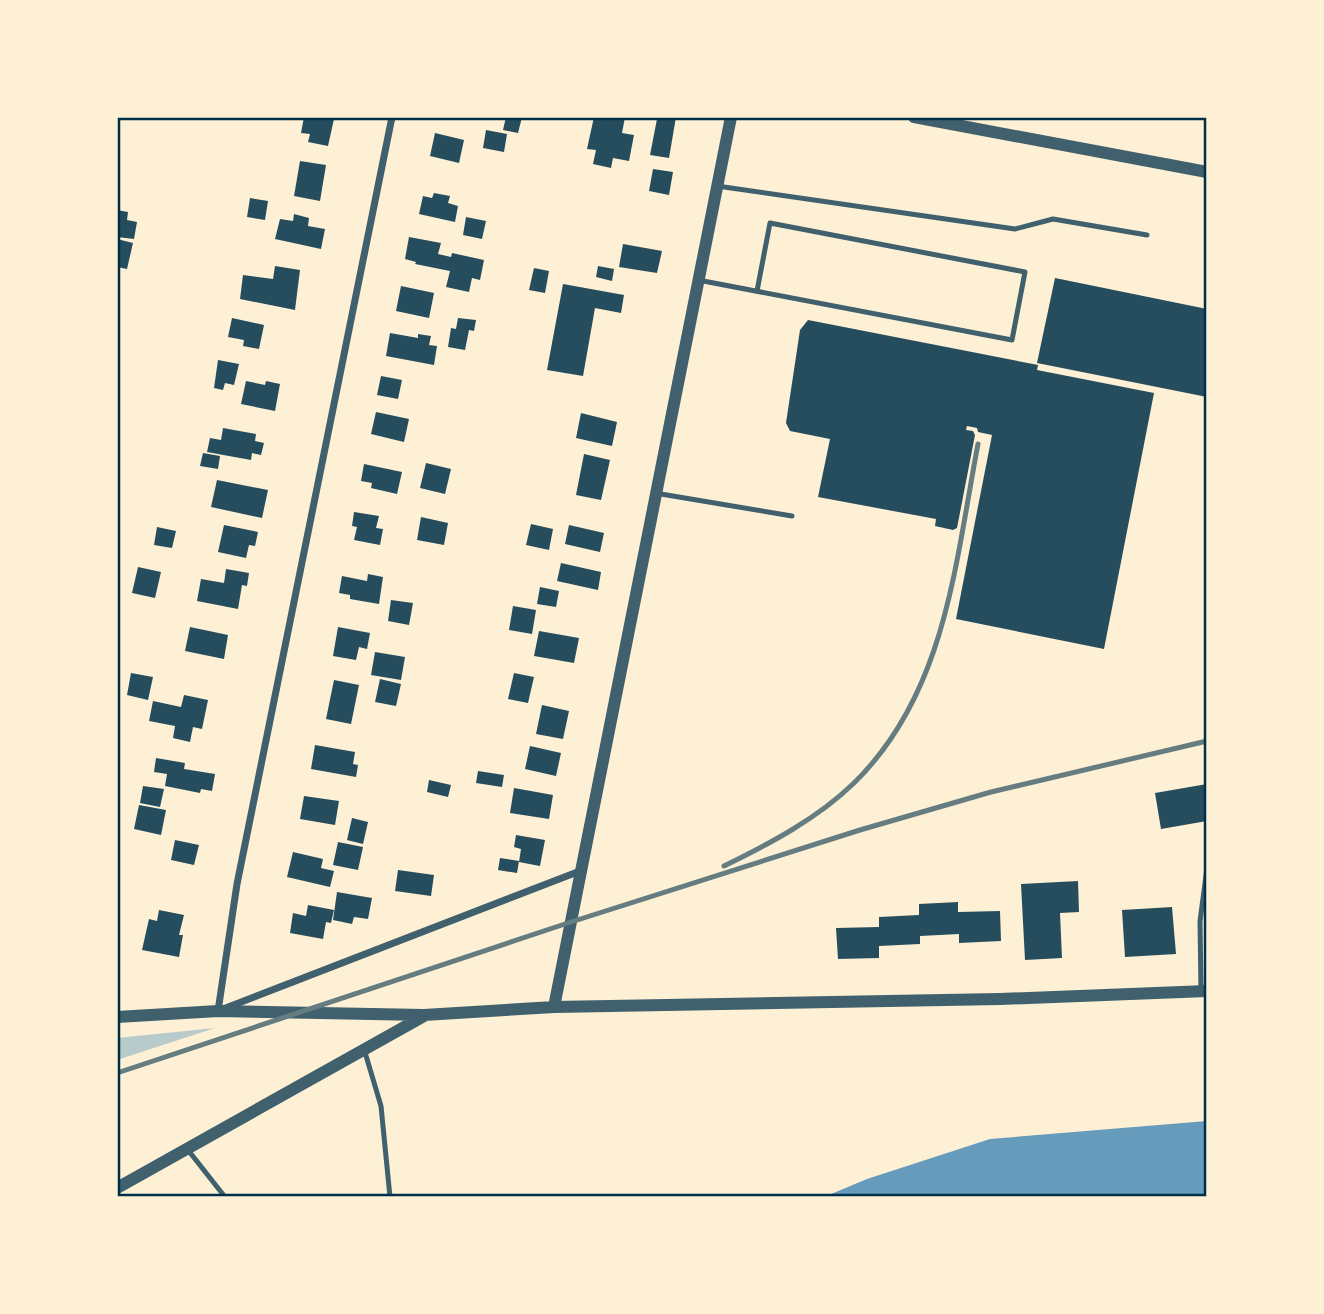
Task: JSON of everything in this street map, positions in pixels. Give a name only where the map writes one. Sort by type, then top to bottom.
[{"type":"street","points":[[218,1011],[237,884],[392,117]]},
{"type":"street","points":[[554,1007],[731,117]]},
{"type":"street","points":[[914,117],[1207,172]]},
{"type":"street","points":[[218,1011],[581,871]]},
{"type":"street","points":[[117,1017],[218,1011],[424,1015],[554,1007],[972,1000],[1204,991]]},
{"type":"street","points":[[117,1188],[424,1015]]},
{"type":"lane","points":[[717,186],[1014,229],[1053,219],[1147,234]]},
{"type":"lane","points":[[698,280],[1012,340],[1025,272],[770,223],[757,291]]},
{"type":"lane","points":[[656,493],[792,516]]},
{"type":"lane","points":[[1204,991],[1200,920],[1207,868]]},
{"type":"lane","points":[[364,1049],[380,1106],[390,1197]]},
{"type":"lane","points":[[187,1149],[225,1197]]},
{"type":"shaded area","points":[[215,1028],[117,1060],[117,1038]]},
{"type":"water","points":[[1207,1121],[1207,1197],[824,1197],[867,1179],[990,1139]]},
{"type":"building","points":[[304,117],[334,119],[328,146],[308,142],[310,134],[301,133]]},
{"type":"building","points":[[506,117],[522,117],[518,133],[503,130]]},
{"type":"building","points":[[594,117],[625,117],[622,133],[634,135],[629,161],[613,158],[611,168],[593,164],[596,150],[587,149]]},
{"type":"building","points":[[665,117],[676,117],[669,158],[650,155],[657,119],[665,120]]},
{"type":"building","points":[[486,130],[507,134],[504,152],[483,148]]},
{"type":"building","points":[[435,133],[464,140],[459,163],[430,156]]},
{"type":"building","points":[[300,161],[326,165],[320,201],[294,196]]},
{"type":"building","points":[[653,169],[673,172],[669,195],[649,191]]},
{"type":"building","points":[[434,193],[450,196],[448,203],[458,206],[455,222],[419,214],[423,196],[432,198]]},
{"type":"building","points":[[250,198],[268,201],[265,220],[247,217]]},
{"type":"building","points":[[117,210],[128,212],[127,220],[137,222],[134,239],[117,237]]},
{"type":"building","points":[[294,214],[309,218],[308,226],[325,229],[321,249],[275,239],[280,219],[293,221]]},
{"type":"building","points":[[466,217],[486,221],[482,239],[463,235]]},
{"type":"building","points":[[409,237],[441,243],[438,254],[451,257],[452,253],[484,260],[480,280],[472,278],[469,292],[446,287],[450,271],[415,264],[416,262],[405,259]]},
{"type":"building","points":[[117,239],[133,243],[127,269],[117,267]]},
{"type":"building","points":[[623,244],[662,251],[657,273],[619,267]]},
{"type":"building","points":[[275,266],[300,270],[295,310],[240,299],[243,275],[273,279]]},
{"type":"building","points":[[598,266],[614,269],[612,281],[596,277]]},
{"type":"building","points":[[534,268],[549,271],[545,293],[529,290]]},
{"type":"building","points":[[1055,278],[1207,309],[1207,397],[1037,363]]},
{"type":"building","points":[[563,284],[624,295],[621,313],[595,308],[583,376],[547,370]]},
{"type":"building","points":[[401,286],[434,293],[429,318],[396,311]]},
{"type":"building","points":[[232,318],[264,325],[259,349],[243,346],[244,340],[228,337]]},
{"type":"building","points":[[458,318],[476,320],[474,331],[469,330],[465,350],[448,347],[451,328],[456,329]]},
{"type":"building","points":[[808,320],[1038,365],[1037,370],[1154,393],[1104,649],[956,619],[992,435],[967,426],[966,430],[973,431],[975,435],[957,528],[953,530],[935,526],[936,519],[818,497],[830,439],[790,431],[786,423],[800,330]]},
{"type":"building","points":[[390,333],[418,338],[418,334],[431,336],[429,345],[437,346],[434,365],[386,356]]},
{"type":"building","points":[[218,360],[239,364],[234,385],[225,383],[223,390],[214,388]]},
{"type":"building","points":[[381,376],[402,380],[398,399],[377,395]]},
{"type":"building","points":[[246,381],[265,385],[266,381],[280,384],[275,411],[241,404]]},
{"type":"building","points":[[376,412],[409,419],[404,442],[371,434]]},
{"type":"building","points":[[581,413],[617,422],[612,446],[576,438]]},
{"type":"building","points":[[223,428],[256,434],[255,441],[264,443],[261,455],[252,453],[251,460],[207,452],[210,438],[221,440]]},
{"type":"building","points":[[203,453],[220,456],[218,469],[200,466]]},
{"type":"building","points":[[584,454],[610,460],[601,500],[576,495]]},
{"type":"building","points":[[426,463],[451,469],[445,494],[420,488]]},
{"type":"building","points":[[364,464],[402,472],[397,494],[371,488],[372,483],[361,481]]},
{"type":"building","points":[[217,480],[268,490],[262,518],[211,507]]},
{"type":"building","points":[[354,512],[379,516],[376,528],[383,529],[380,545],[354,540],[357,527],[352,526]]},
{"type":"building","points":[[421,517],[448,523],[444,545],[417,540]]},
{"type":"building","points":[[531,524],[553,529],[549,550],[526,545]]},
{"type":"building","points":[[224,525],[258,532],[255,546],[249,545],[246,558],[218,552]]},
{"type":"building","points":[[569,525],[604,533],[600,552],[565,544]]},
{"type":"building","points":[[157,527],[176,531],[172,548],[154,545]]},
{"type":"building","points":[[561,563],[601,572],[598,590],[557,581]]},
{"type":"building","points":[[138,567],[161,572],[155,598],[132,593]]},
{"type":"building","points":[[226,569],[249,573],[247,586],[242,585],[238,609],[197,601],[201,579],[224,583]]},
{"type":"building","points":[[368,574],[383,577],[379,604],[350,599],[350,595],[339,593],[342,576],[367,581]]},
{"type":"building","points":[[540,587],[559,591],[556,607],[537,604]]},
{"type":"building","points":[[391,600],[413,603],[409,625],[388,621]]},
{"type":"building","points":[[513,606],[536,610],[532,634],[509,630]]},
{"type":"building","points":[[190,627],[228,635],[224,659],[185,651]]},
{"type":"building","points":[[338,627],[370,633],[367,649],[359,647],[356,660],[333,656]]},
{"type":"building","points":[[539,631],[579,638],[574,663],[534,656]]},
{"type":"building","points":[[375,652],[405,657],[401,680],[371,675]]},
{"type":"building","points":[[131,673],[153,677],[148,700],[127,695]]},
{"type":"building","points":[[514,673],[534,677],[528,703],[508,699]]},
{"type":"building","points":[[380,679],[401,684],[396,706],[375,702]]},
{"type":"building","points":[[334,680],[359,685],[351,724],[326,719]]},
{"type":"building","points":[[184,695],[208,700],[202,729],[193,727],[190,742],[173,738],[175,726],[149,721],[153,701],[181,707]]},
{"type":"building","points":[[542,705],[569,711],[563,739],[536,734]]},
{"type":"building","points":[[315,745],[355,752],[353,764],[358,765],[356,777],[311,769]]},
{"type":"building","points":[[530,746],[561,753],[556,776],[525,769]]},
{"type":"building","points":[[156,758],[185,763],[184,769],[215,774],[212,791],[201,789],[200,793],[165,786],[167,774],[154,772]]},
{"type":"building","points":[[478,771],[504,775],[502,787],[476,783]]},
{"type":"building","points":[[429,780],[451,785],[448,797],[427,792]]},
{"type":"building","points":[[1207,784],[1207,821],[1161,829],[1155,793]]},
{"type":"building","points":[[143,786],[164,789],[160,807],[140,803]]},
{"type":"building","points":[[514,788],[553,795],[549,819],[510,813]]},
{"type":"building","points":[[304,796],[339,801],[335,825],[300,819]]},
{"type":"building","points":[[139,805],[166,810],[161,835],[134,829]]},
{"type":"building","points":[[352,818],[368,822],[363,844],[347,840]]},
{"type":"building","points":[[516,835],[545,840],[540,866],[519,862],[521,849],[514,847]]},
{"type":"building","points":[[175,840],[199,845],[194,865],[171,860]]},
{"type":"building","points":[[338,842],[363,847],[358,870],[333,865]]},
{"type":"building","points":[[293,852],[323,859],[321,868],[334,871],[330,887],[287,877]]},
{"type":"building","points":[[500,858],[519,861],[517,873],[498,870]]},
{"type":"building","points":[[398,870],[434,875],[431,896],[395,891]]},
{"type":"building","points":[[1078,881],[1079,912],[1060,913],[1062,958],[1025,960],[1021,884]]},
{"type":"building","points":[[337,892],[372,898],[368,919],[354,917],[352,924],[333,920]]},
{"type":"building","points":[[958,902],[958,912],[1000,911],[1001,941],[959,943],[959,934],[920,936],[920,944],[879,946],[879,958],[838,959],[836,928],[879,927],[879,917],[919,915],[919,904]]},
{"type":"building","points":[[308,905],[334,910],[331,923],[326,922],[323,939],[290,933],[293,913],[306,916]]},
{"type":"building","points":[[1172,907],[1176,954],[1125,957],[1122,910]]},
{"type":"building","points":[[159,910],[184,915],[179,935],[183,935],[179,957],[142,950],[149,919],[157,921]]},
{"type":"railway","points":[[724,866],[792,830],[840,796],[885,748],[909,709],[928,668],[942,625],[978,444]]},
{"type":"railway","points":[[117,1073],[571,922],[860,830],[991,792],[1207,741]]}]
